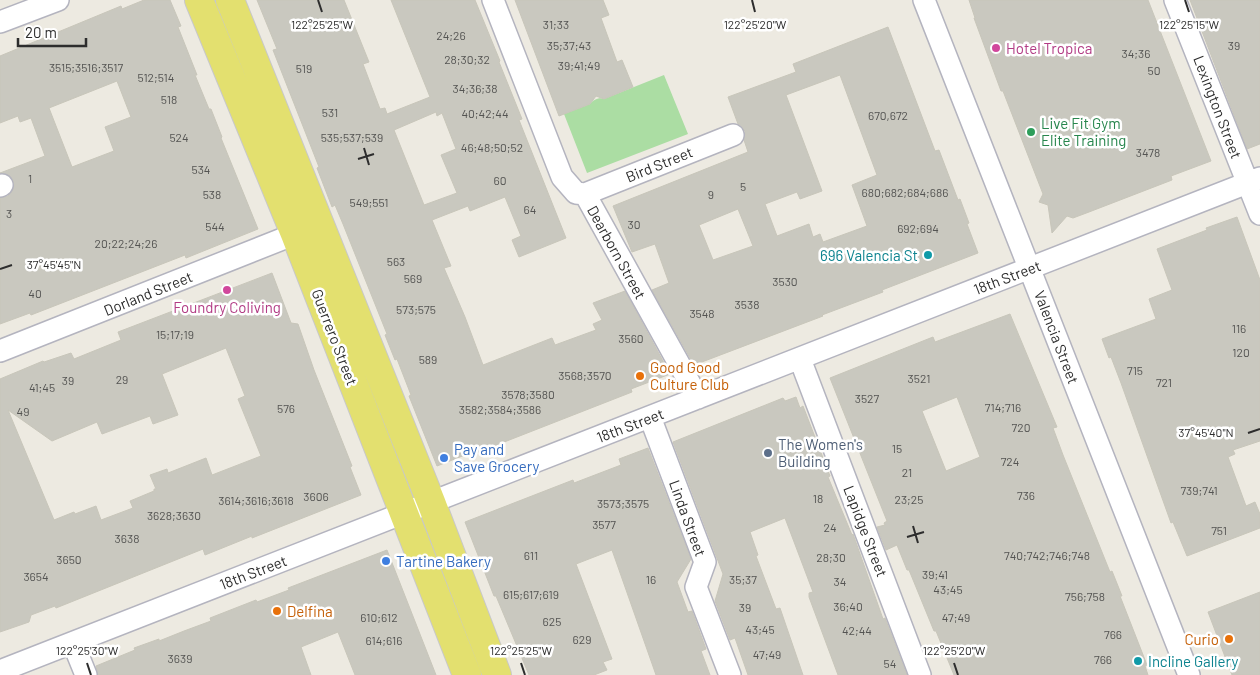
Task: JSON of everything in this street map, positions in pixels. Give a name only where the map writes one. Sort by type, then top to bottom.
[{"type":"main road","name":"Guerrero Street","points":[[199,0],[295,234],[467,675]]},
{"type":"main road","name":"Guerrero Street","points":[[230,0],[431,502],[497,675]]},
{"type":"street","points":[[0,22],[58,0]]},
{"type":"street","name":"Dearborn Street","points":[[493,0],[562,177],[576,193],[585,194],[698,398]]},
{"type":"street","name":"Valencia Street","points":[[924,0],[1189,675]]},
{"type":"street","name":"Lexington Street","points":[[1176,0],[1254,181],[1260,214]]},
{"type":"street","name":"Bird Street","points":[[585,194],[733,134]]},
{"type":"street","name":"18th Street","points":[[0,672],[1254,181]]},
{"type":"street","name":"Dorland Street","points":[[0,351],[295,234]]},
{"type":"street","name":"Lapidge Street","points":[[800,359],[920,675]]},
{"type":"street","name":"Linda Street","points":[[650,417],[705,562],[696,587],[730,675]]},
{"type":"street","points":[[73,643],[86,675]]},
{"type":"green space","points":[[664,75],[688,134],[587,173],[564,114],[590,104],[596,99],[604,99]]},
{"type":"building","points":[[144,0],[170,0],[181,26],[178,27],[197,75],[195,75],[209,109],[211,109],[258,229],[186,258],[185,255],[31,315],[30,313],[0,324],[0,198],[8,196],[12,192],[14,185],[9,175],[0,173],[45,156],[31,118],[20,122],[18,116],[0,123],[0,56],[121,6],[122,9]],"holes":[[[117,81],[131,117],[105,127],[114,151],[72,167],[49,108]]]},
{"type":"building","points":[[257,0],[344,0],[369,62],[363,64],[380,109],[385,108],[387,114],[430,97],[391,0],[475,0],[522,119],[519,120],[566,238],[519,257],[512,240],[521,236],[505,197],[470,211],[468,206],[432,220],[451,266],[444,268],[483,365],[552,338],[555,345],[596,330],[593,324],[602,320],[593,303],[625,291],[670,374],[631,389],[632,392],[471,455],[470,453],[437,466],[343,224],[335,205],[332,207],[317,168],[319,167],[273,50],[277,49]],"holes":[[[436,112],[437,116],[442,113],[456,149],[441,155],[457,193],[424,205],[394,130]]]},
{"type":"building","points":[[515,0],[603,0],[609,15],[601,18],[617,62],[622,60],[633,87],[604,99],[596,96],[590,104],[559,116]]},
{"type":"building","points":[[969,0],[1148,0],[1211,161],[1171,176],[1172,180],[1089,212],[1073,218],[1067,216],[1052,233],[1048,205],[1039,202],[1043,194],[1003,91],[1001,91]]},
{"type":"building","points":[[1190,0],[1260,0],[1260,144],[1247,149]]},
{"type":"building","points":[[888,27],[935,151],[939,150],[958,200],[960,199],[978,253],[882,290],[883,292],[823,316],[694,365],[652,290],[669,283],[655,244],[632,252],[613,206],[748,152],[744,140],[745,131],[738,124],[728,97],[796,72],[793,64]],"holes":[[[840,75],[877,175],[852,185],[867,226],[823,242],[820,234],[813,237],[809,224],[777,236],[765,204],[797,192],[800,199],[822,191],[786,95]],[[738,209],[753,246],[713,260],[699,225]]]},
{"type":"building","points":[[1237,217],[1260,280],[1260,441],[1233,450],[1235,454],[1228,457],[1246,506],[1255,502],[1260,514],[1260,528],[1187,556],[1173,522],[1171,523],[1121,383],[1102,339],[1156,319],[1149,299],[1172,290],[1157,249]]},
{"type":"building","points":[[272,273],[291,323],[298,324],[352,466],[350,467],[361,495],[205,555],[203,549],[56,608],[55,606],[31,615],[29,622],[0,632],[0,379],[43,361],[71,353],[74,359],[121,340],[118,332]],"holes":[[[226,348],[245,396],[238,399],[261,456],[212,475],[206,458],[168,473],[167,469],[150,475],[156,489],[154,491],[130,501],[133,508],[101,520],[96,506],[54,520],[8,410],[52,441],[97,422],[102,434],[150,416],[153,424],[178,415],[162,374]]]},
{"type":"building","points":[[1010,314],[1057,427],[1053,428],[1063,455],[1110,572],[1112,571],[1122,596],[1120,596],[1147,665],[1145,666],[1148,675],[954,675],[897,545],[886,550],[877,527],[885,525],[884,523],[887,521],[830,378],[933,337],[935,342]],"holes":[[[957,397],[980,457],[946,471],[922,411]]]},
{"type":"building","points":[[796,397],[800,408],[803,406],[830,476],[828,477],[853,534],[883,619],[885,618],[907,675],[838,675],[809,597],[809,593],[813,592],[785,518],[750,532],[758,555],[756,556],[776,609],[780,608],[803,675],[748,675],[735,638],[730,640],[715,601],[723,574],[673,442],[783,398],[785,401]]},
{"type":"building","points":[[648,448],[691,559],[677,582],[688,612],[692,611],[706,649],[701,651],[710,675],[656,675],[612,550],[576,564],[612,659],[603,662],[607,670],[594,675],[529,675],[496,596],[494,596],[465,522],[573,480],[574,483],[621,465],[619,459]]},
{"type":"building","points":[[387,550],[436,675],[355,675],[338,632],[301,647],[311,675],[98,675],[96,666],[135,650],[134,648],[159,639],[159,641],[211,621],[210,618],[256,600],[257,602],[289,590],[288,588]]},
{"type":"building","points":[[1260,592],[1260,675],[1232,675],[1208,612]]},
{"type":"place","name":"Hotel Tropica","points":[[996,48]]},
{"type":"place","name":"Live Fit Gym Elite Training","points":[[1031,132]]},
{"type":"place","name":"696 Valencia St","points":[[928,255]]},
{"type":"place","name":"Foundry Coliving","points":[[227,290]]},
{"type":"place","name":"Good Good Culture Club","points":[[640,376]]},
{"type":"place","name":"The Women's Building","points":[[768,453]]},
{"type":"place","name":"Pay and Save Grocery","points":[[444,458]]},
{"type":"place","name":"Tartine Bakery","points":[[386,561]]},
{"type":"place","name":"Delfina","points":[[277,611]]},
{"type":"place","name":"Curio","points":[[1229,639]]},
{"type":"place","name":"Incline Gallery","points":[[1138,661]]}]
